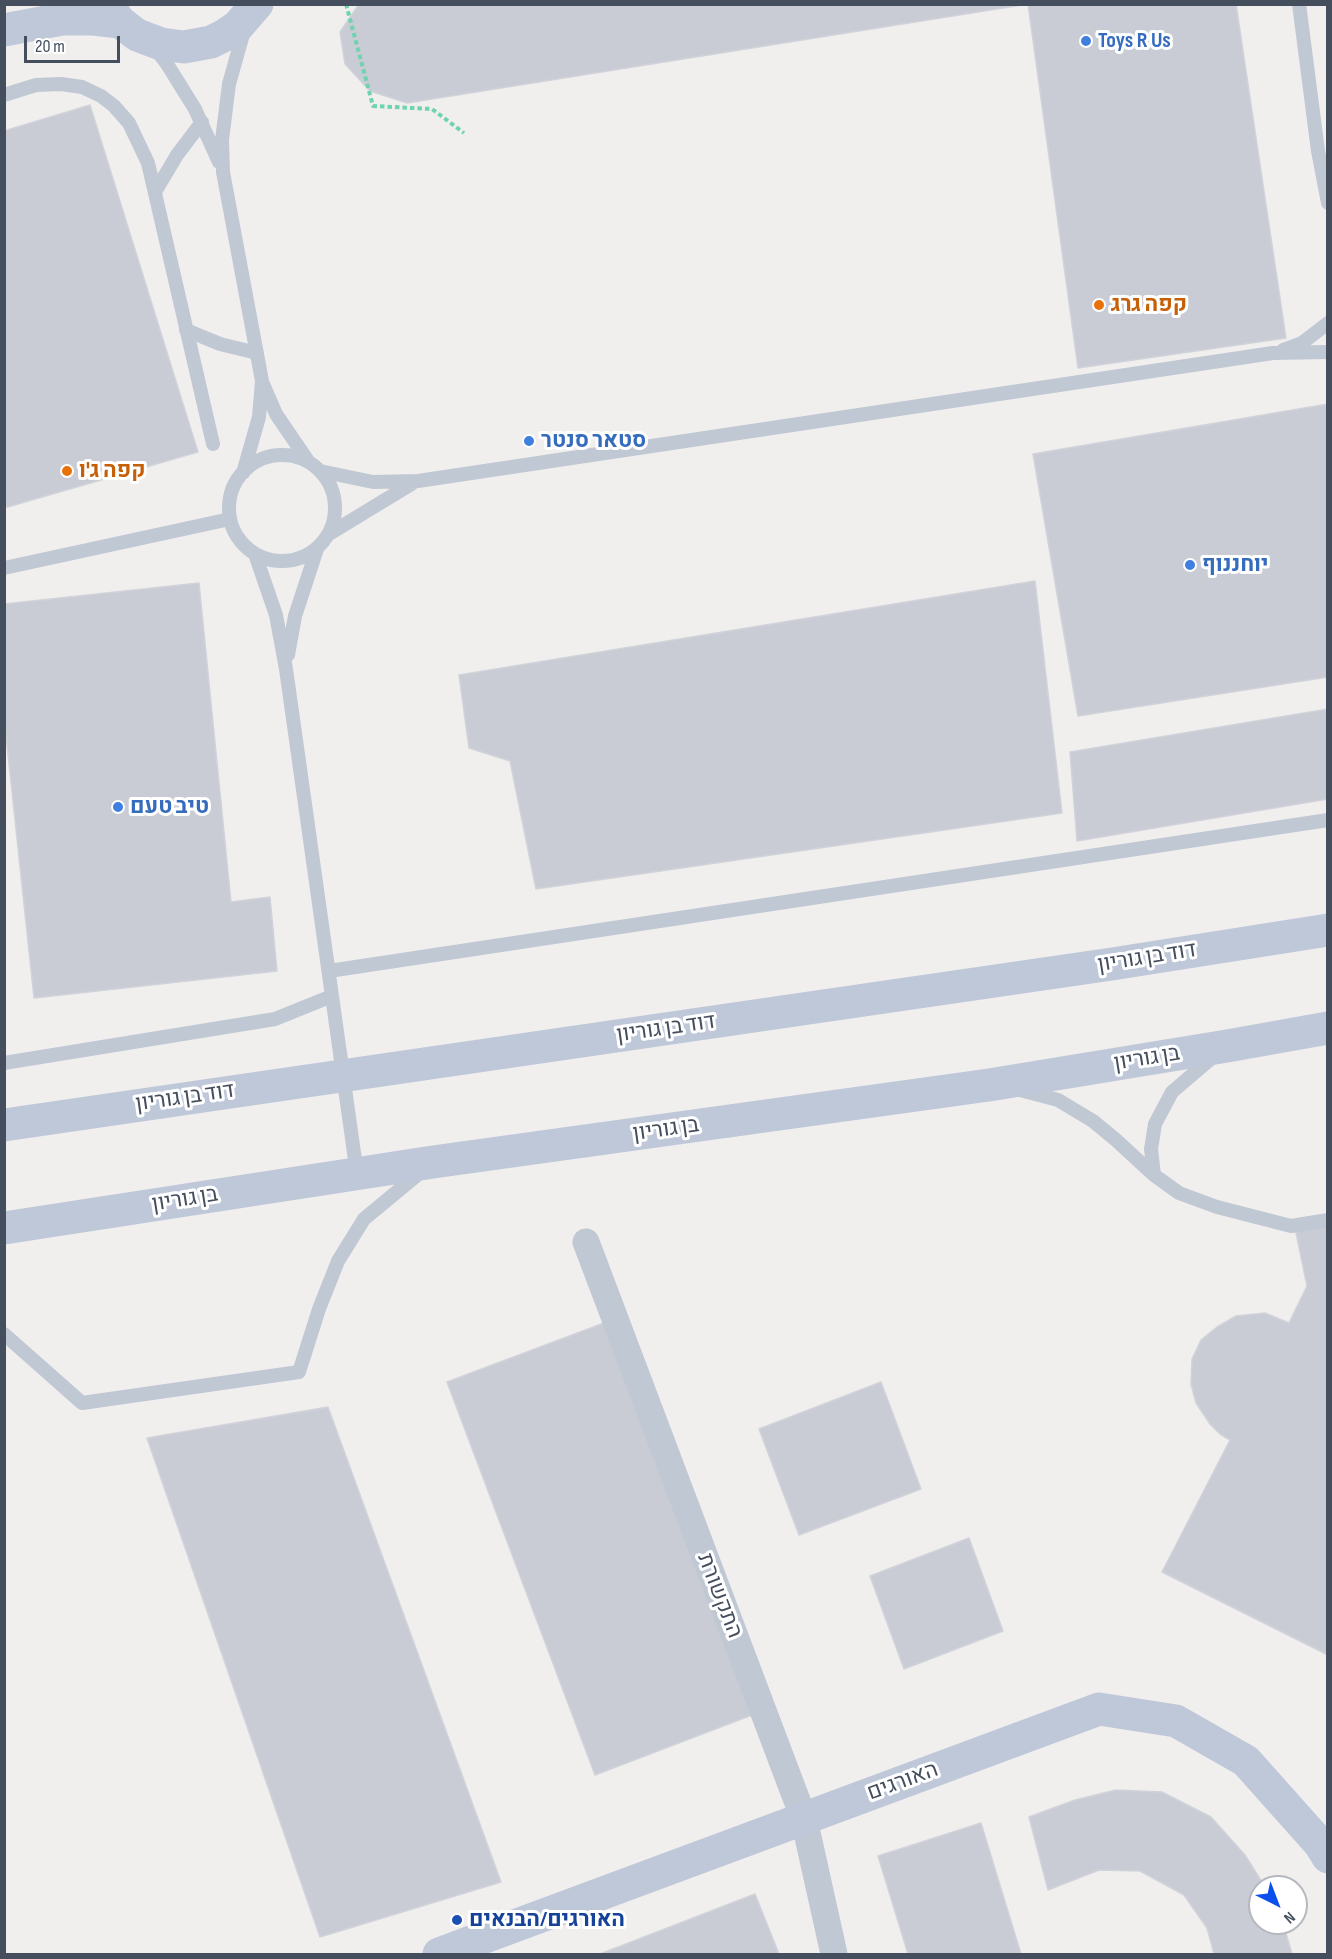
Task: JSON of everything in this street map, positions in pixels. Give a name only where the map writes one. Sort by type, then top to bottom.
[{"type":"main road","points":[[4,30],[62,19],[93,19],[113,13],[148,41],[172,46],[197,45],[225,35],[253,10]]},
{"type":"main road","name":"דוד בן גוריון","points":[[4,1125],[1112,964],[1328,930]]},
{"type":"main road","name":"בן גוריון","points":[[4,1228],[433,1162],[989,1084],[1328,1028]]},
{"type":"main road","name":"האורגים","points":[[439,1954],[1099,1709],[1176,1721],[1246,1761],[1320,1844],[1328,1857]]},
{"type":"street","name":"התקשורת","points":[[586,1242],[804,1819],[834,1954]]},
{"type":"lane","points":[[1299,4],[1318,151],[1328,203]]},
{"type":"lane","points":[[253,10],[234,62],[225,108],[222,141],[223,172],[262,381],[276,414],[329,483],[336,504],[329,534]]},
{"type":"lane","points":[[148,41],[177,80],[202,122],[223,172]]},
{"type":"lane","points":[[4,95],[36,86],[61,84],[82,87],[101,96],[121,112],[133,130],[148,163],[213,444]]},
{"type":"lane","points":[[155,192],[177,155],[202,122]]},
{"type":"lane","points":[[1273,353],[1302,343],[1328,323]]},
{"type":"lane","points":[[186,330],[220,344],[257,353]]},
{"type":"lane","points":[[418,481],[329,534],[316,549],[302,558],[286,562],[270,561],[255,554],[242,543],[230,519],[231,494],[238,479],[255,462],[271,457],[294,456],[315,467],[373,482],[418,481],[1273,353],[1328,352]]},
{"type":"lane","points":[[243,473],[259,417],[262,381]]},
{"type":"lane","points":[[4,568],[230,519]]},
{"type":"lane","points":[[286,669],[295,616],[316,549]]},
{"type":"lane","points":[[255,554],[276,615],[286,669],[357,1174]]},
{"type":"lane","points":[[329,971],[1328,820]]},
{"type":"lane","points":[[4,1063],[275,1019],[332,996]]},
{"type":"lane","points":[[1154,1175],[1151,1149],[1155,1124],[1172,1092],[1227,1046]]},
{"type":"lane","points":[[989,1084],[1058,1100],[1101,1128],[1154,1175],[1179,1193],[1217,1207],[1291,1226],[1328,1220]]},
{"type":"lane","points":[[4,1334],[82,1403],[299,1372],[319,1309],[338,1261],[364,1219],[433,1162]]},
{"type":"path","points":[[346,4],[373,106],[432,109],[464,133]]},
{"type":"building","points":[[359,4],[1028,4],[407,103],[370,91],[345,64],[340,32]]},
{"type":"building","points":[[1028,4],[1236,4],[1286,338],[1078,368]]},
{"type":"building","points":[[90,105],[198,452],[4,508],[4,131]]},
{"type":"building","name":"יוחננוף","points":[[1328,404],[1328,677],[1078,716],[1033,454]]},
{"type":"building","points":[[1035,581],[1062,813],[536,889],[510,761],[469,748],[459,675]]},
{"type":"building","name":"טיב טעם","points":[[199,583],[231,902],[270,897],[277,971],[34,998],[4,717],[4,604]]},
{"type":"building","points":[[1328,709],[1328,799],[1077,841],[1070,752]]},
{"type":"building","points":[[1328,1221],[1328,1655],[1162,1572],[1230,1440],[1210,1424],[1196,1403],[1191,1384],[1192,1359],[1201,1340],[1236,1316],[1265,1313],[1289,1323],[1307,1286],[1295,1228]]},
{"type":"building","points":[[604,1323],[752,1715],[595,1775],[447,1382]]},
{"type":"building","points":[[881,1382],[921,1489],[799,1535],[759,1429]]},
{"type":"building","points":[[328,1407],[501,1882],[320,1937],[147,1438]]},
{"type":"building","points":[[969,1538],[1003,1631],[904,1669],[870,1576]]},
{"type":"building","points":[[1116,1790],[1162,1792],[1211,1817],[1245,1855],[1258,1875],[1248,1875],[1248,1935],[1286,1935],[1292,1954],[1214,1954],[1207,1928],[1184,1895],[1140,1871],[1099,1870],[1048,1890],[1029,1817],[1075,1800]]},
{"type":"building","points":[[981,1823],[1021,1954],[908,1954],[878,1856]]},
{"type":"building","points":[[755,1894],[779,1954],[600,1954]]},
{"type":"place","name":"Toys R Us","points":[[1086,41]]},
{"type":"place","name":"קפה גרג","points":[[1099,305]]},
{"type":"place","name":"סטאר סנטר","points":[[529,441]]},
{"type":"place","name":"קפה ג'ו","points":[[67,471]]},
{"type":"place","name":"יוחננוף","points":[[1190,565]]},
{"type":"place","name":"טיב טעם","points":[[118,807]]},
{"type":"place","name":"האורגים/הבנאים","points":[[457,1920]]}]
